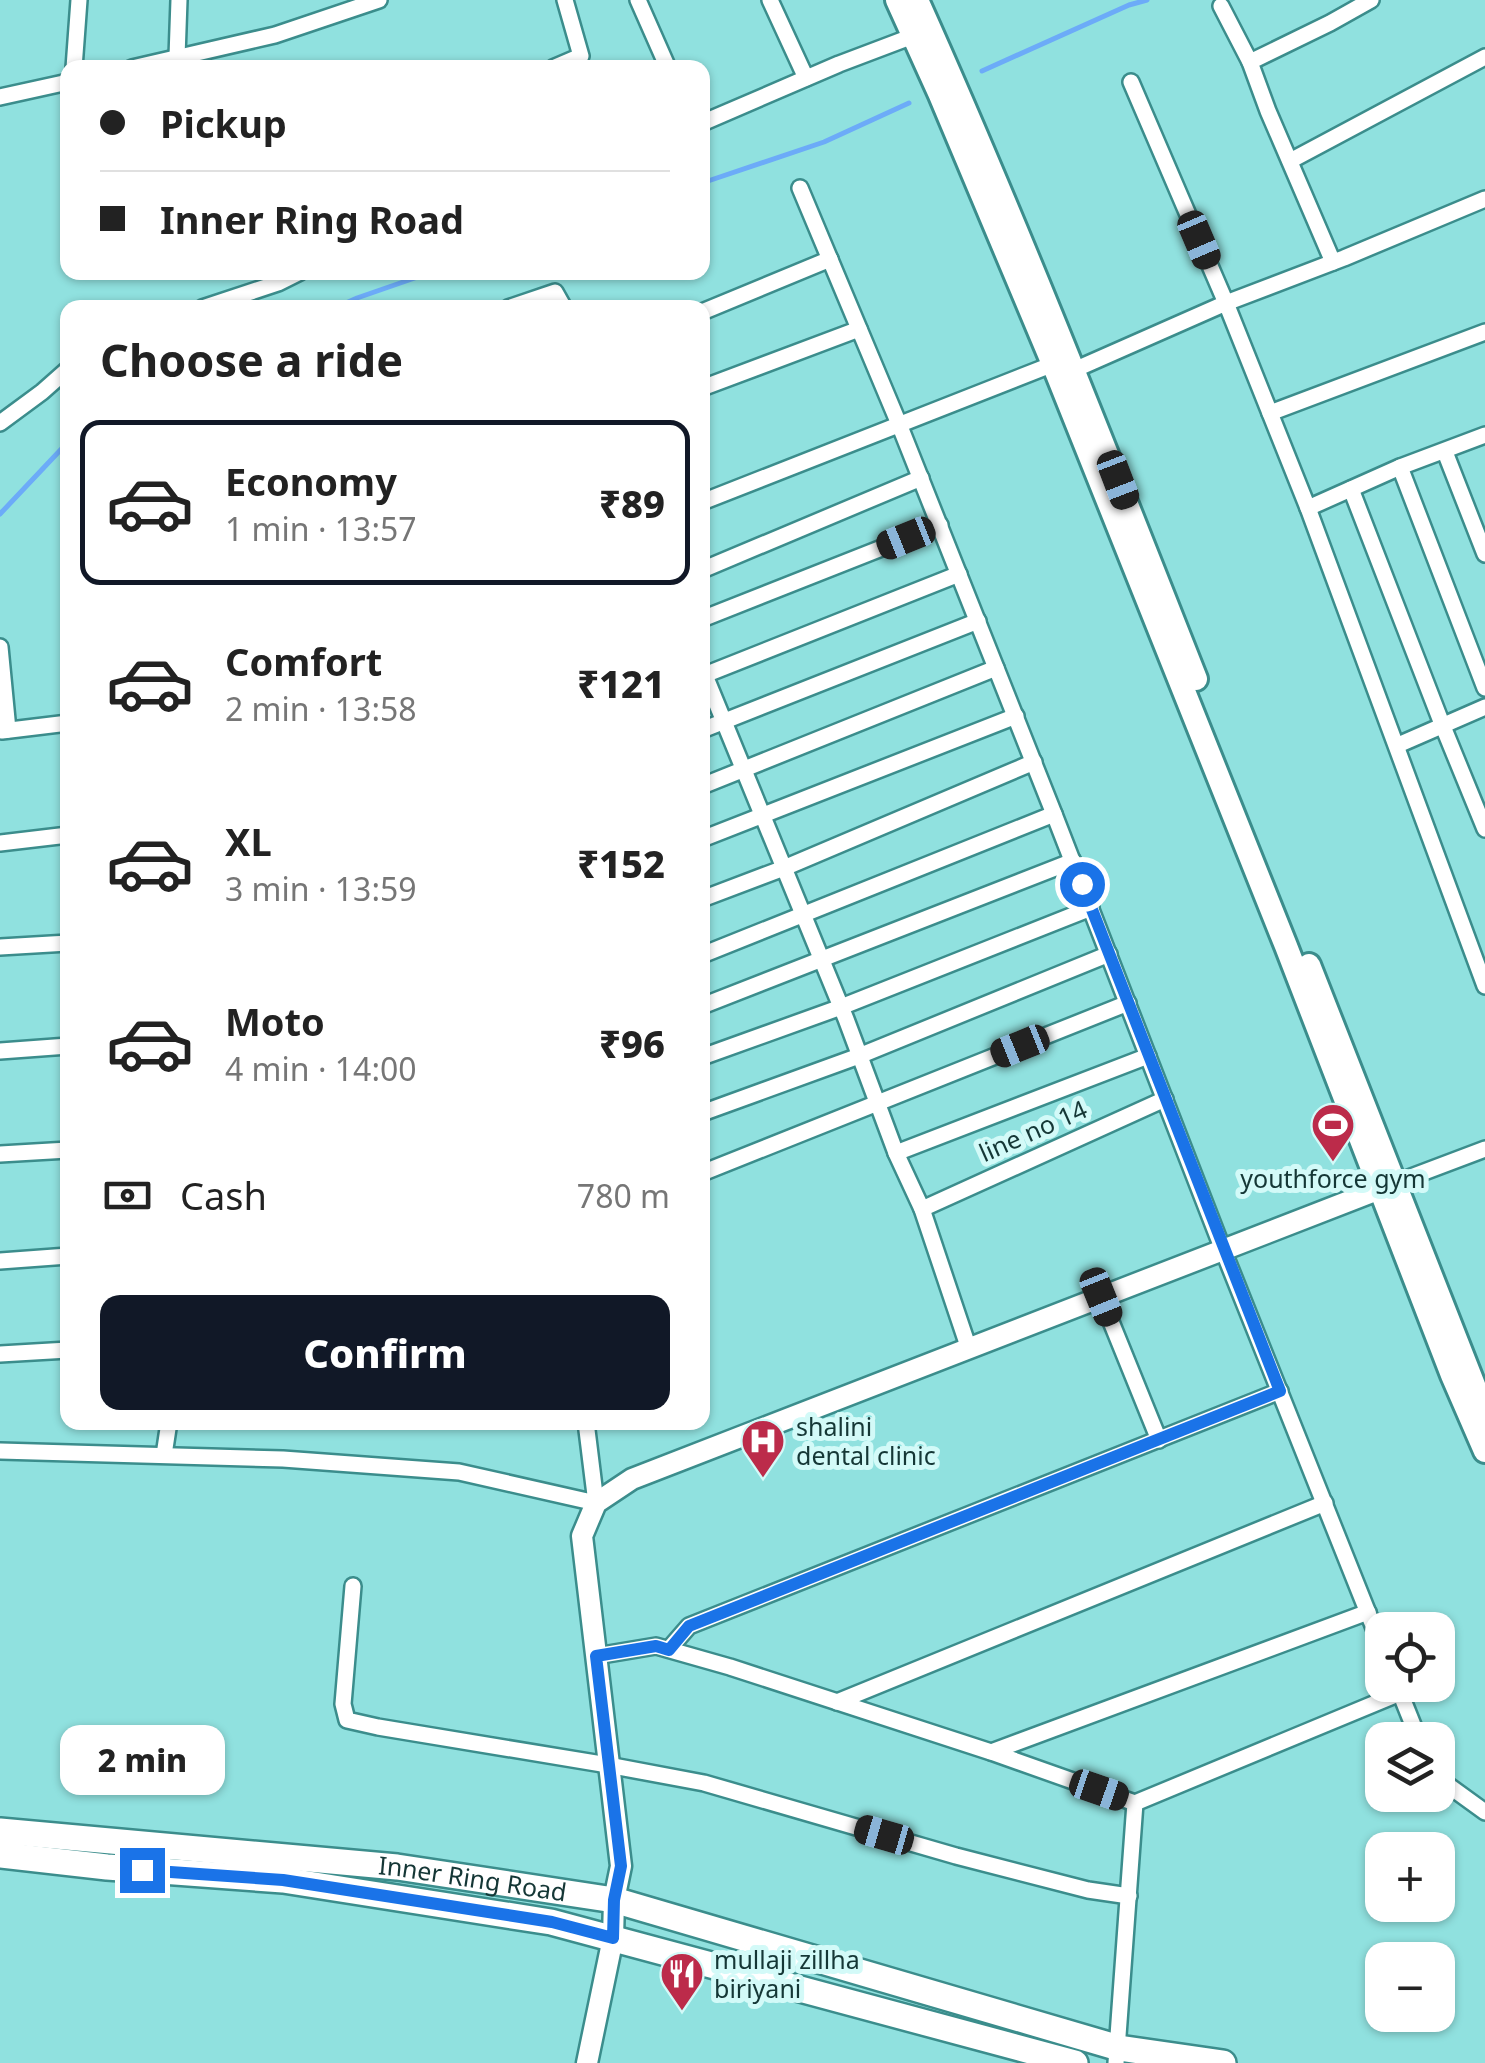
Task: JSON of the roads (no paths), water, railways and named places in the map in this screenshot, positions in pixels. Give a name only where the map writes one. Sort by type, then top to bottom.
[{"type":"highway","name":"Inner Ring Road","points":[[0,1831],[396,1868],[614,1900],[1118,2055],[1223,2063]]},
{"type":"highway","name":"Inner Ring Road","points":[[0,1854],[107,1867],[283,1880],[552,1922],[1074,2063]]},
{"type":"main road","points":[[897,0],[913,36],[949,92]]},
{"type":"main road","points":[[918,0],[949,92],[1066,364],[1388,1186],[1485,1413]]},
{"type":"main road","points":[[1388,1186],[1452,1375],[1485,1450]]},
{"type":"street","points":[[75,60],[79,0]]},
{"type":"street","points":[[177,57],[179,0]]},
{"type":"street","points":[[565,0],[582,60]]},
{"type":"street","points":[[638,0],[664,60]]},
{"type":"street","points":[[770,0],[806,78]]},
{"type":"street","points":[[1250,62],[1371,0]]},
{"type":"street","points":[[165,60],[275,35],[368,2]]},
{"type":"street","points":[[1221,6],[1250,62],[1333,262]]},
{"type":"street","points":[[710,120],[913,36]]},
{"type":"street","points":[[1290,161],[1485,58]]},
{"type":"street","points":[[1130,82],[1308,508],[1485,985]]},
{"type":"street","points":[[0,98],[60,84]]},
{"type":"street","points":[[800,188],[900,424],[1368,1612]]},
{"type":"street","points":[[710,499],[1226,304],[1485,199]]},
{"type":"street","points":[[710,309],[830,259]]},
{"type":"street","points":[[226,300],[284,280]]},
{"type":"street","points":[[532,300],[555,292],[560,300]]},
{"type":"street","points":[[710,385],[859,329]]},
{"type":"street","points":[[1270,413],[1485,332]]},
{"type":"street","points":[[0,423],[60,376]]},
{"type":"street","points":[[1308,508],[1485,435]]},
{"type":"street","points":[[1445,452],[1485,554]]},
{"type":"street","points":[[1400,467],[1485,688]]},
{"type":"street","points":[[710,567],[921,478]]},
{"type":"street","points":[[1351,489],[1485,829]]},
{"type":"street","points":[[710,616],[940,525]]},
{"type":"street","points":[[710,671],[959,574]]},
{"type":"street","points":[[710,727],[978,621]]},
{"type":"street","points":[[0,647],[4,730],[60,724]]},
{"type":"street","points":[[710,783],[996,668]]},
{"type":"street","points":[[710,688],[922,1209],[969,1349]]},
{"type":"street","points":[[1398,745],[1485,706]]},
{"type":"street","points":[[710,837],[1016,716]]},
{"type":"street","points":[[710,896],[1034,762]]},
{"type":"street","points":[[710,952],[1054,814]]},
{"type":"street","points":[[0,843],[60,836]]},
{"type":"street","points":[[710,1003],[1073,862]]},
{"type":"street","points":[[710,1054],[1091,908]]},
{"type":"street","points":[[0,948],[60,944]]},
{"type":"street","points":[[710,1110],[859,1056],[1109,954]]},
{"type":"street","points":[[710,1171],[1128,1003]]},
{"type":"street","points":[[0,1052],[60,1047]]},
{"type":"street","points":[[896,1153],[1148,1056]]},
{"type":"street","name":"line no 14","points":[[922,1209],[1165,1099]]},
{"type":"street","points":[[0,1451],[283,1459],[459,1472],[596,1503],[632,1478],[1485,1149]]},
{"type":"street","points":[[0,1154],[60,1150]]},
{"type":"street","points":[[0,1261],[60,1257]]},
{"type":"street","points":[[1101,1297],[1159,1440]]},
{"type":"street","points":[[0,1354],[60,1350]]},
{"type":"street","points":[[669,1650],[689,1626],[1280,1391]]},
{"type":"street","points":[[164,1455],[168,1430]]},
{"type":"street","points":[[587,1430],[596,1503],[582,1536],[621,1866],[614,1900],[613,1938],[587,2063]]},
{"type":"street","points":[[837,1702],[1325,1503]]},
{"type":"street","points":[[353,1586],[343,1704],[347,1720],[704,1783],[975,1861],[1088,1890],[1129,1896]]},
{"type":"street","points":[[991,1752],[1365,1613]]},
{"type":"street","points":[[596,1656],[656,1646],[991,1752],[1135,1803],[1369,1702]]},
{"type":"street","points":[[1455,1790],[1485,1812]]},
{"type":"street","points":[[1118,2055],[1135,1803]]},
{"type":"waterway","points":[[982,71],[1147,0]]},
{"type":"waterway","points":[[710,180],[824,142],[909,103]]},
{"type":"waterway","points":[[353,300],[409,280]]},
{"type":"waterway","points":[[0,514],[60,450]]},
{"type":"place","name":"youthforce gym","points":[[1333,1163]]},
{"type":"place","name":"shalini dental clinic","points":[[763,1479]]},
{"type":"place","name":"mullaji zillha biriyani","points":[[682,2012]]}]
